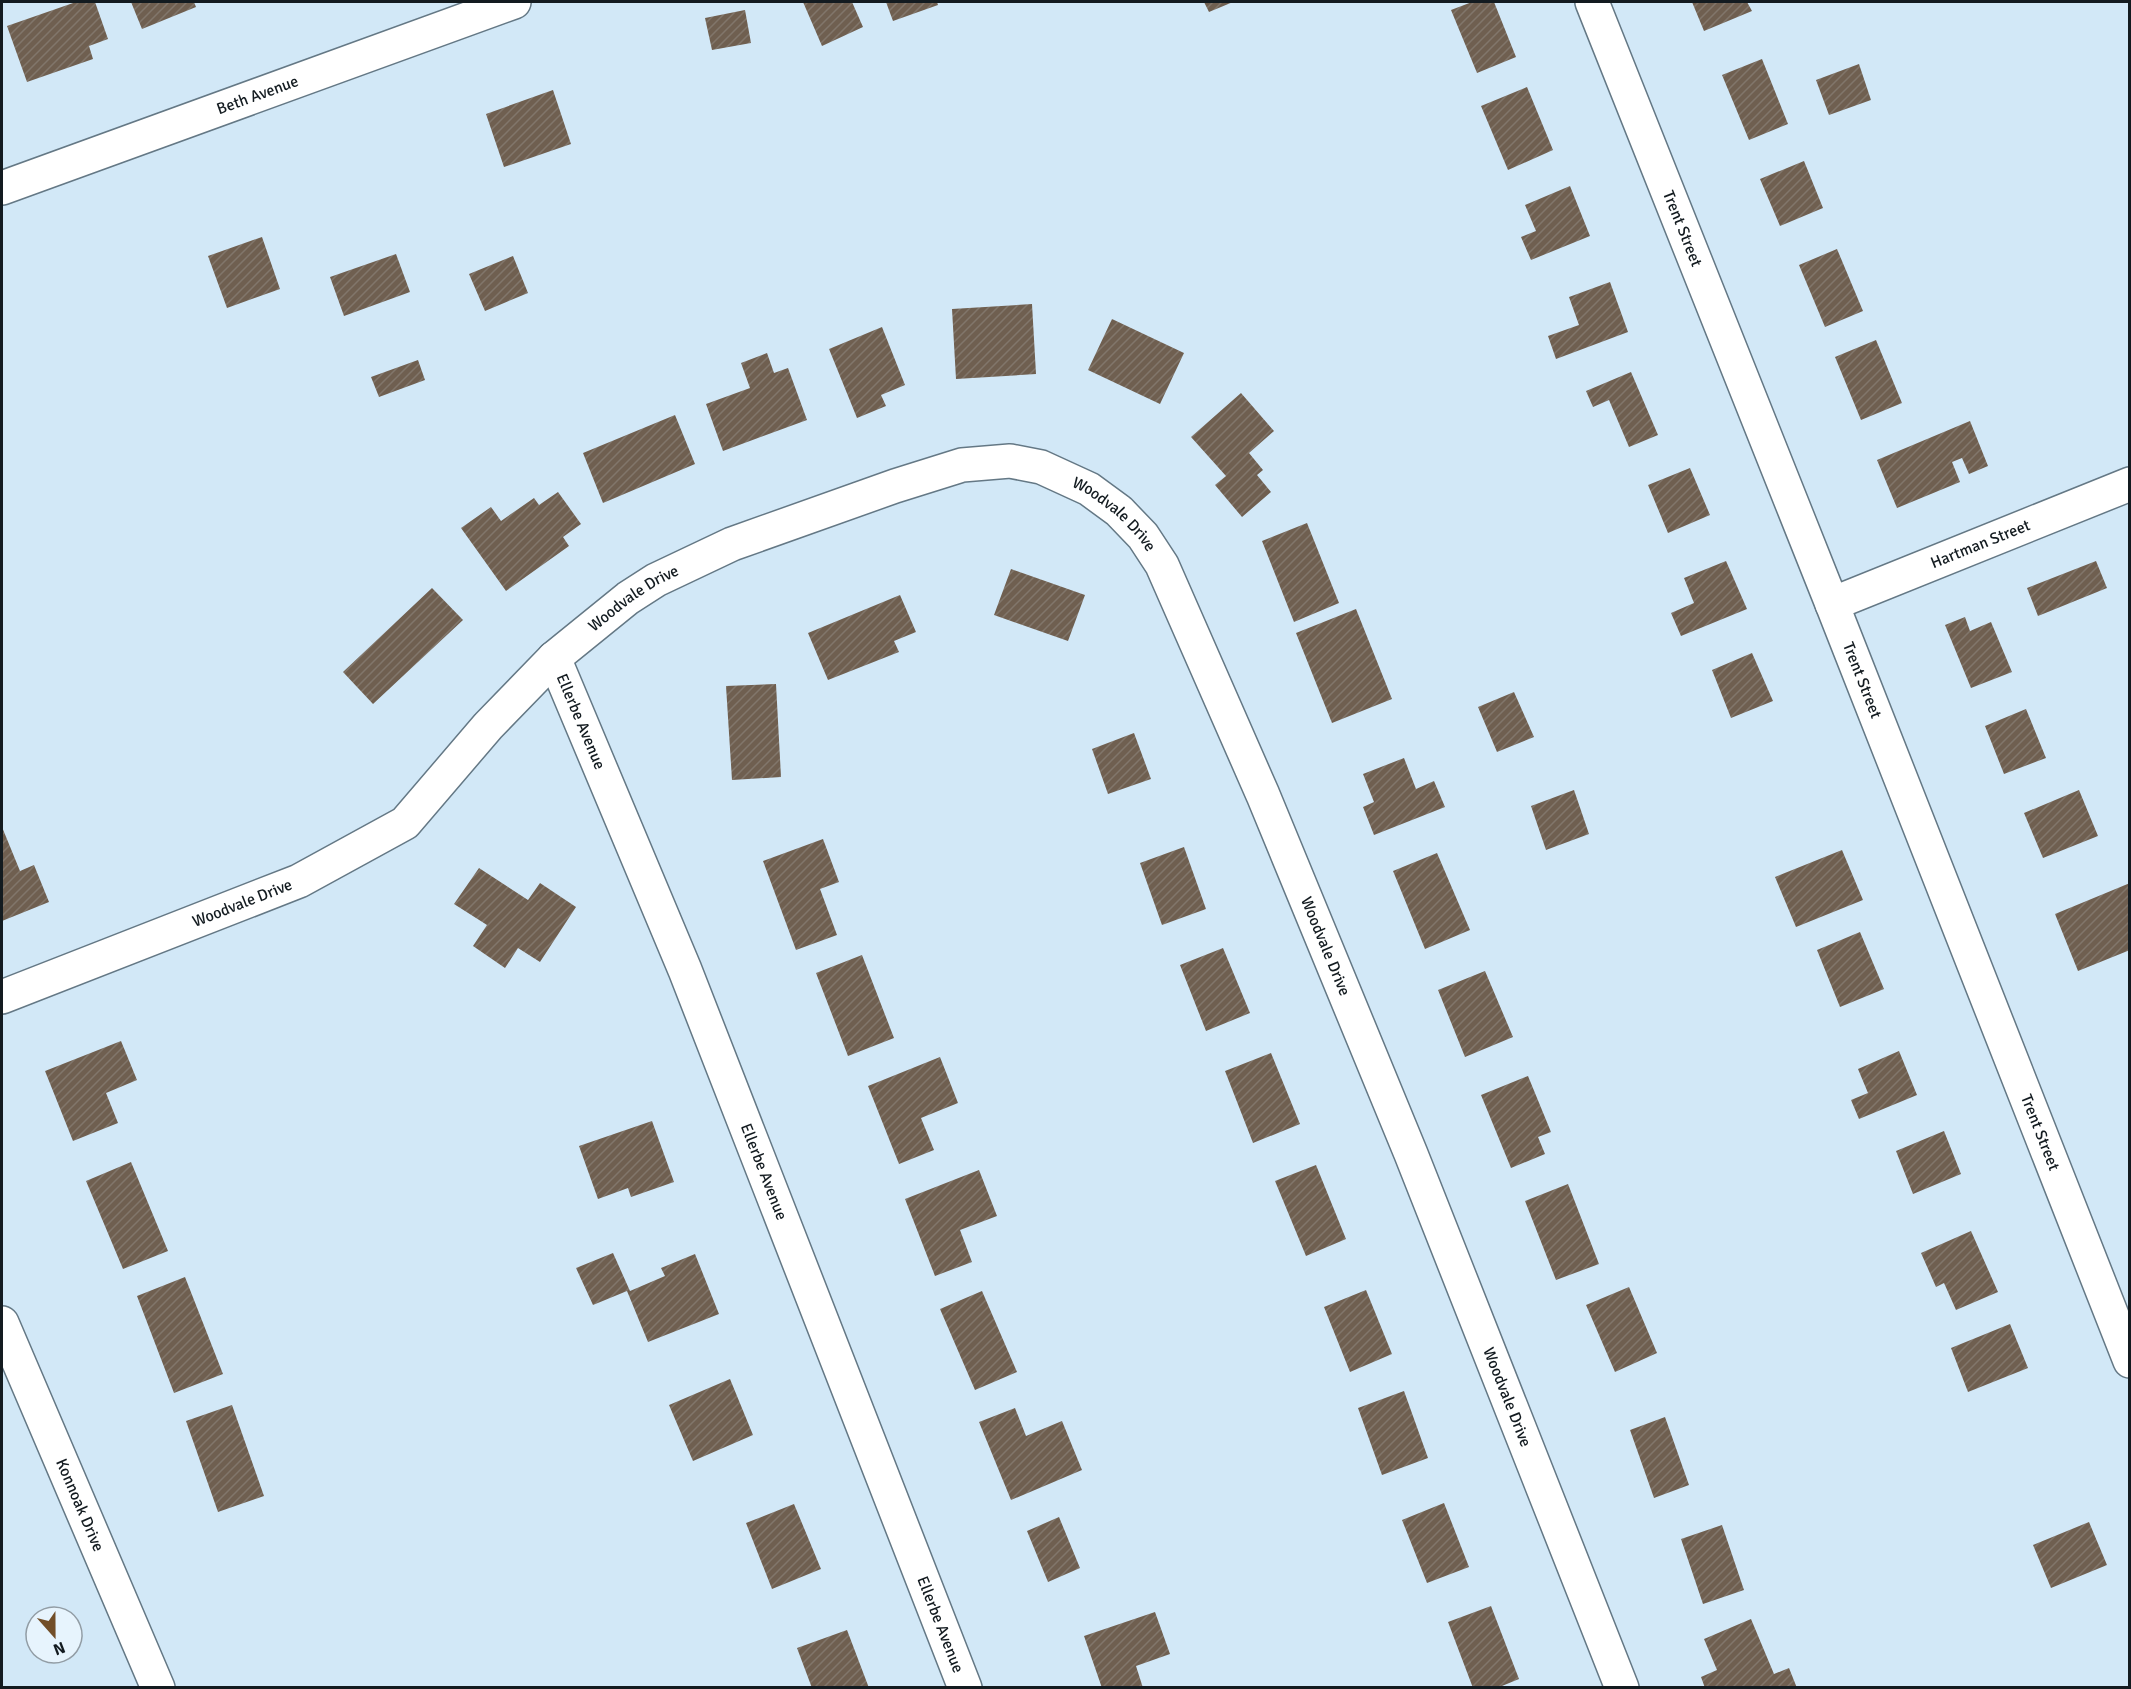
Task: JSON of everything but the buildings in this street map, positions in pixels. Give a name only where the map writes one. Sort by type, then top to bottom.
[{"type":"street","name":"Beth Avenue","points":[[2,188],[514,2]]},
{"type":"street","name":"Trent Street","points":[[1592,2],[2130,1361]]},
{"type":"street","name":"Woodvale Drive","points":[[2,997],[298,881],[405,823],[488,726],[554,658],[628,598],[666,575],[732,544],[895,486],[962,465],[1010,461],[1041,467],[1089,489],[1119,511],[1143,536],[1161,565],[1263,795],[1411,1154],[1622,1688]]},
{"type":"street","name":"Hartman Street","points":[[1832,604],[2130,484]]},
{"type":"street","name":"Ellerbe Avenue","points":[[554,658],[685,970],[965,1688]]},
{"type":"street","name":"Konnoak Drive","points":[[2,1323],[158,1688]]}]
